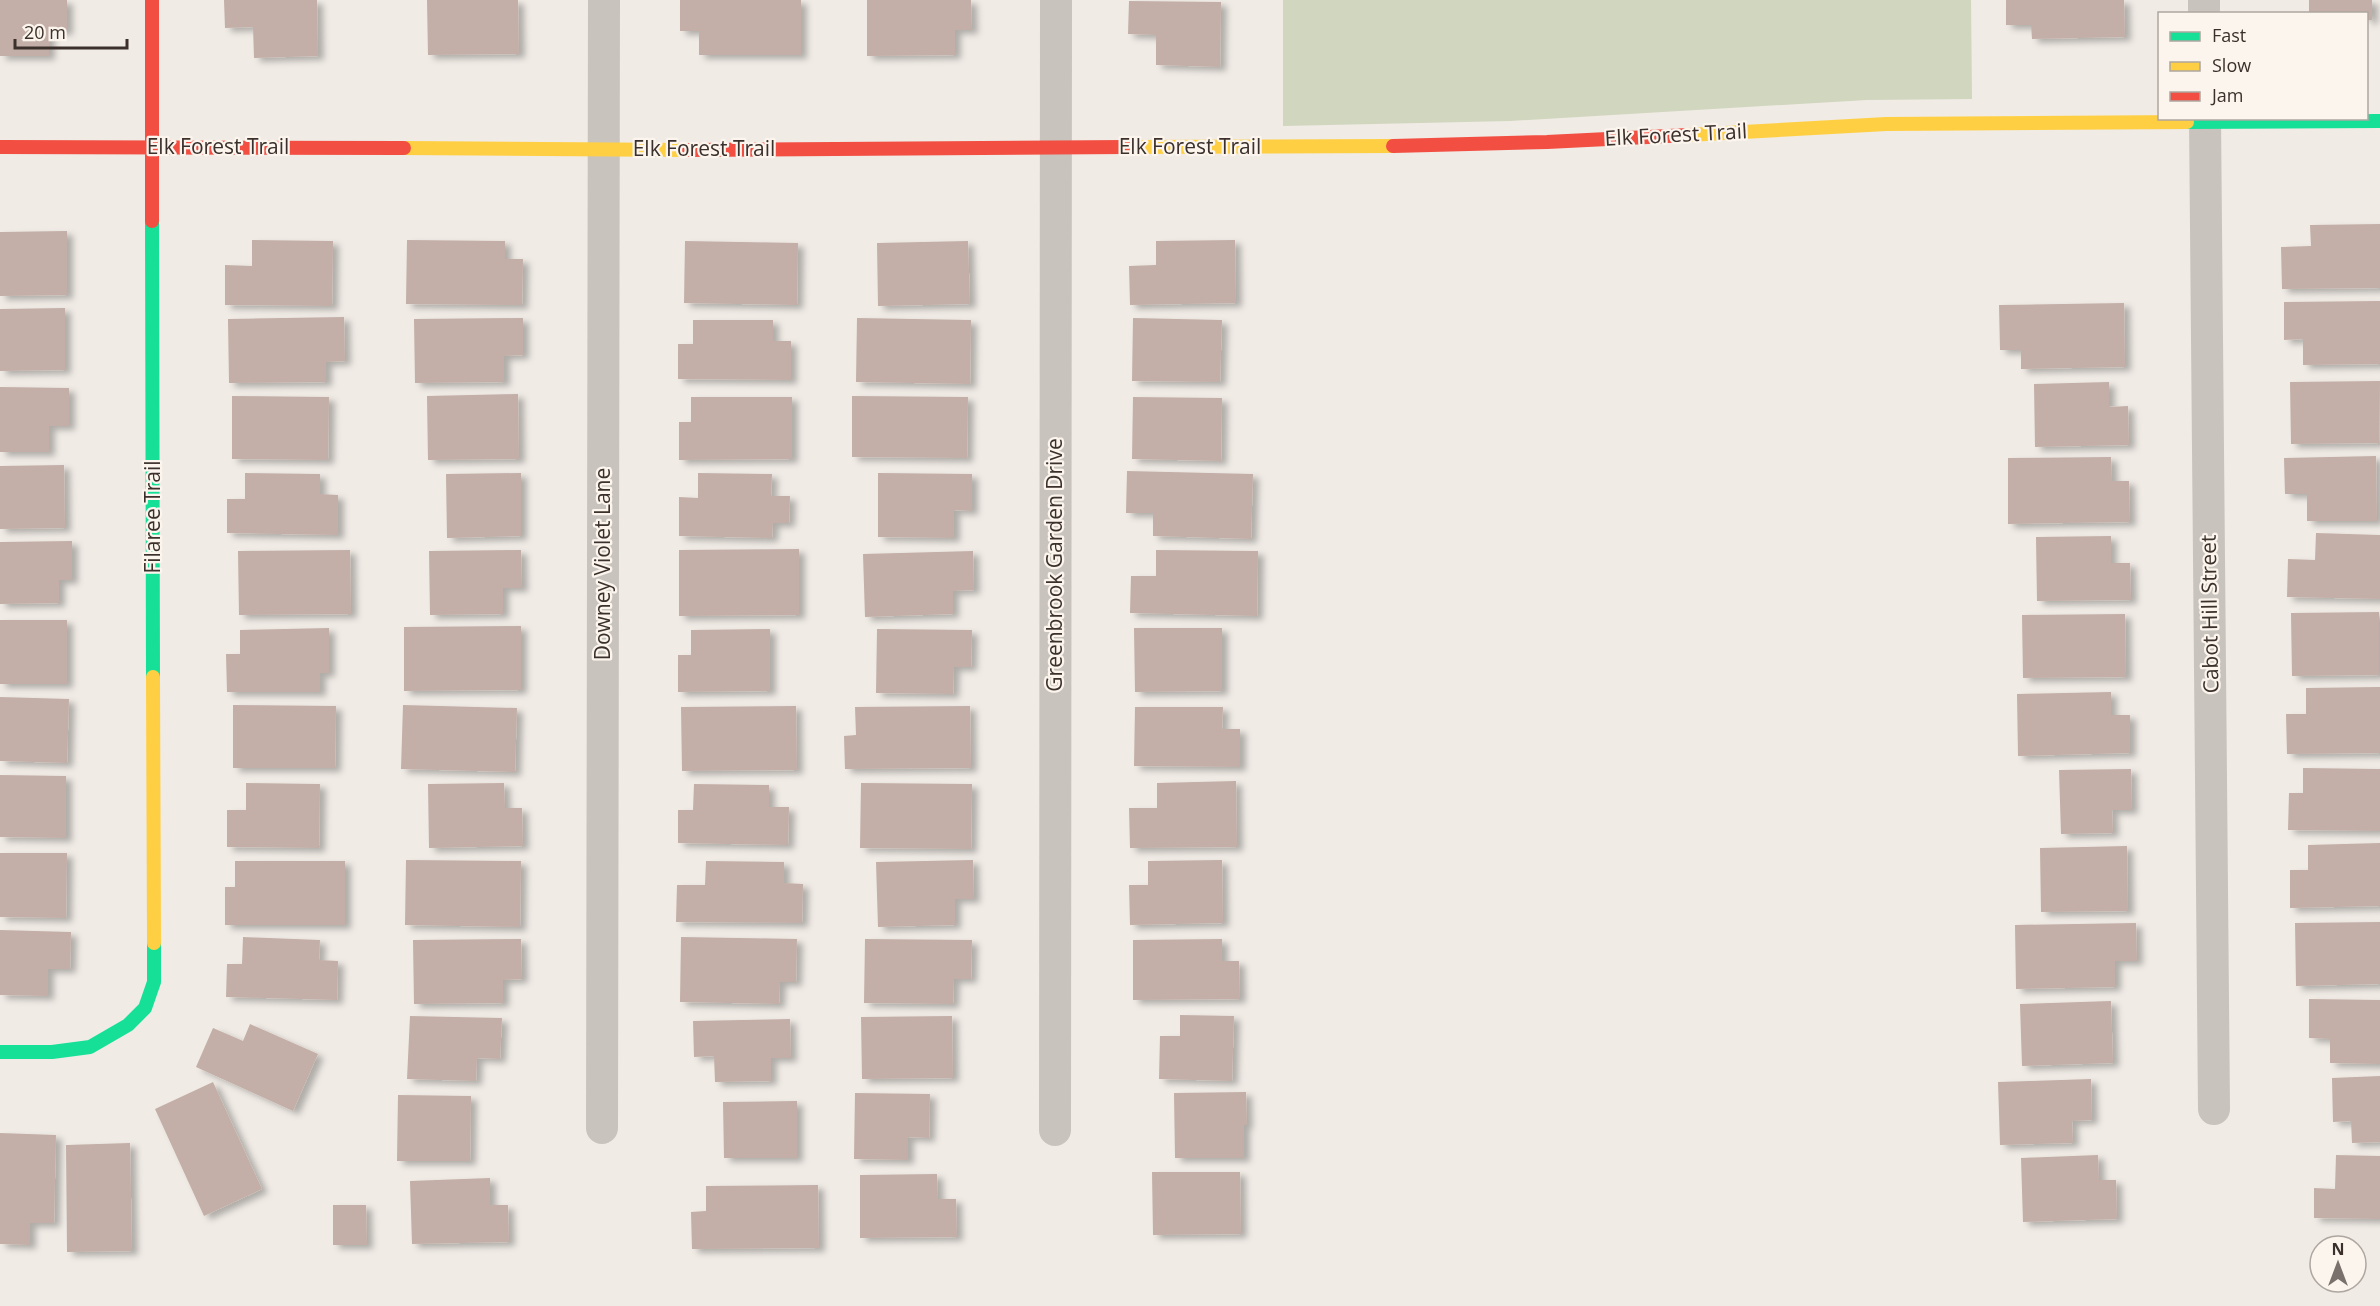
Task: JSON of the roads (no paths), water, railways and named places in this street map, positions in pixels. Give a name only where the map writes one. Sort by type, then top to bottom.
[{"type":"street","name":"Filaree Trail","points":[[0,1052],[52,1052],[90,1047],[128,1025],[146,1008],[154,982],[152,0]]},
{"type":"street","name":"Downey Violet Lane","points":[[602,1128],[604,0]]},
{"type":"street","name":"Greenbrook Garden Drive","points":[[1055,1130],[1056,0]]},
{"type":"street","name":"Elk Forest Trail","points":[[0,147],[604,150],[1445,145],[1548,142],[1886,124],[2205,120],[2380,121]]},
{"type":"street","name":"Cabot Hill Street","points":[[2205,120],[2214,1109]]}]
